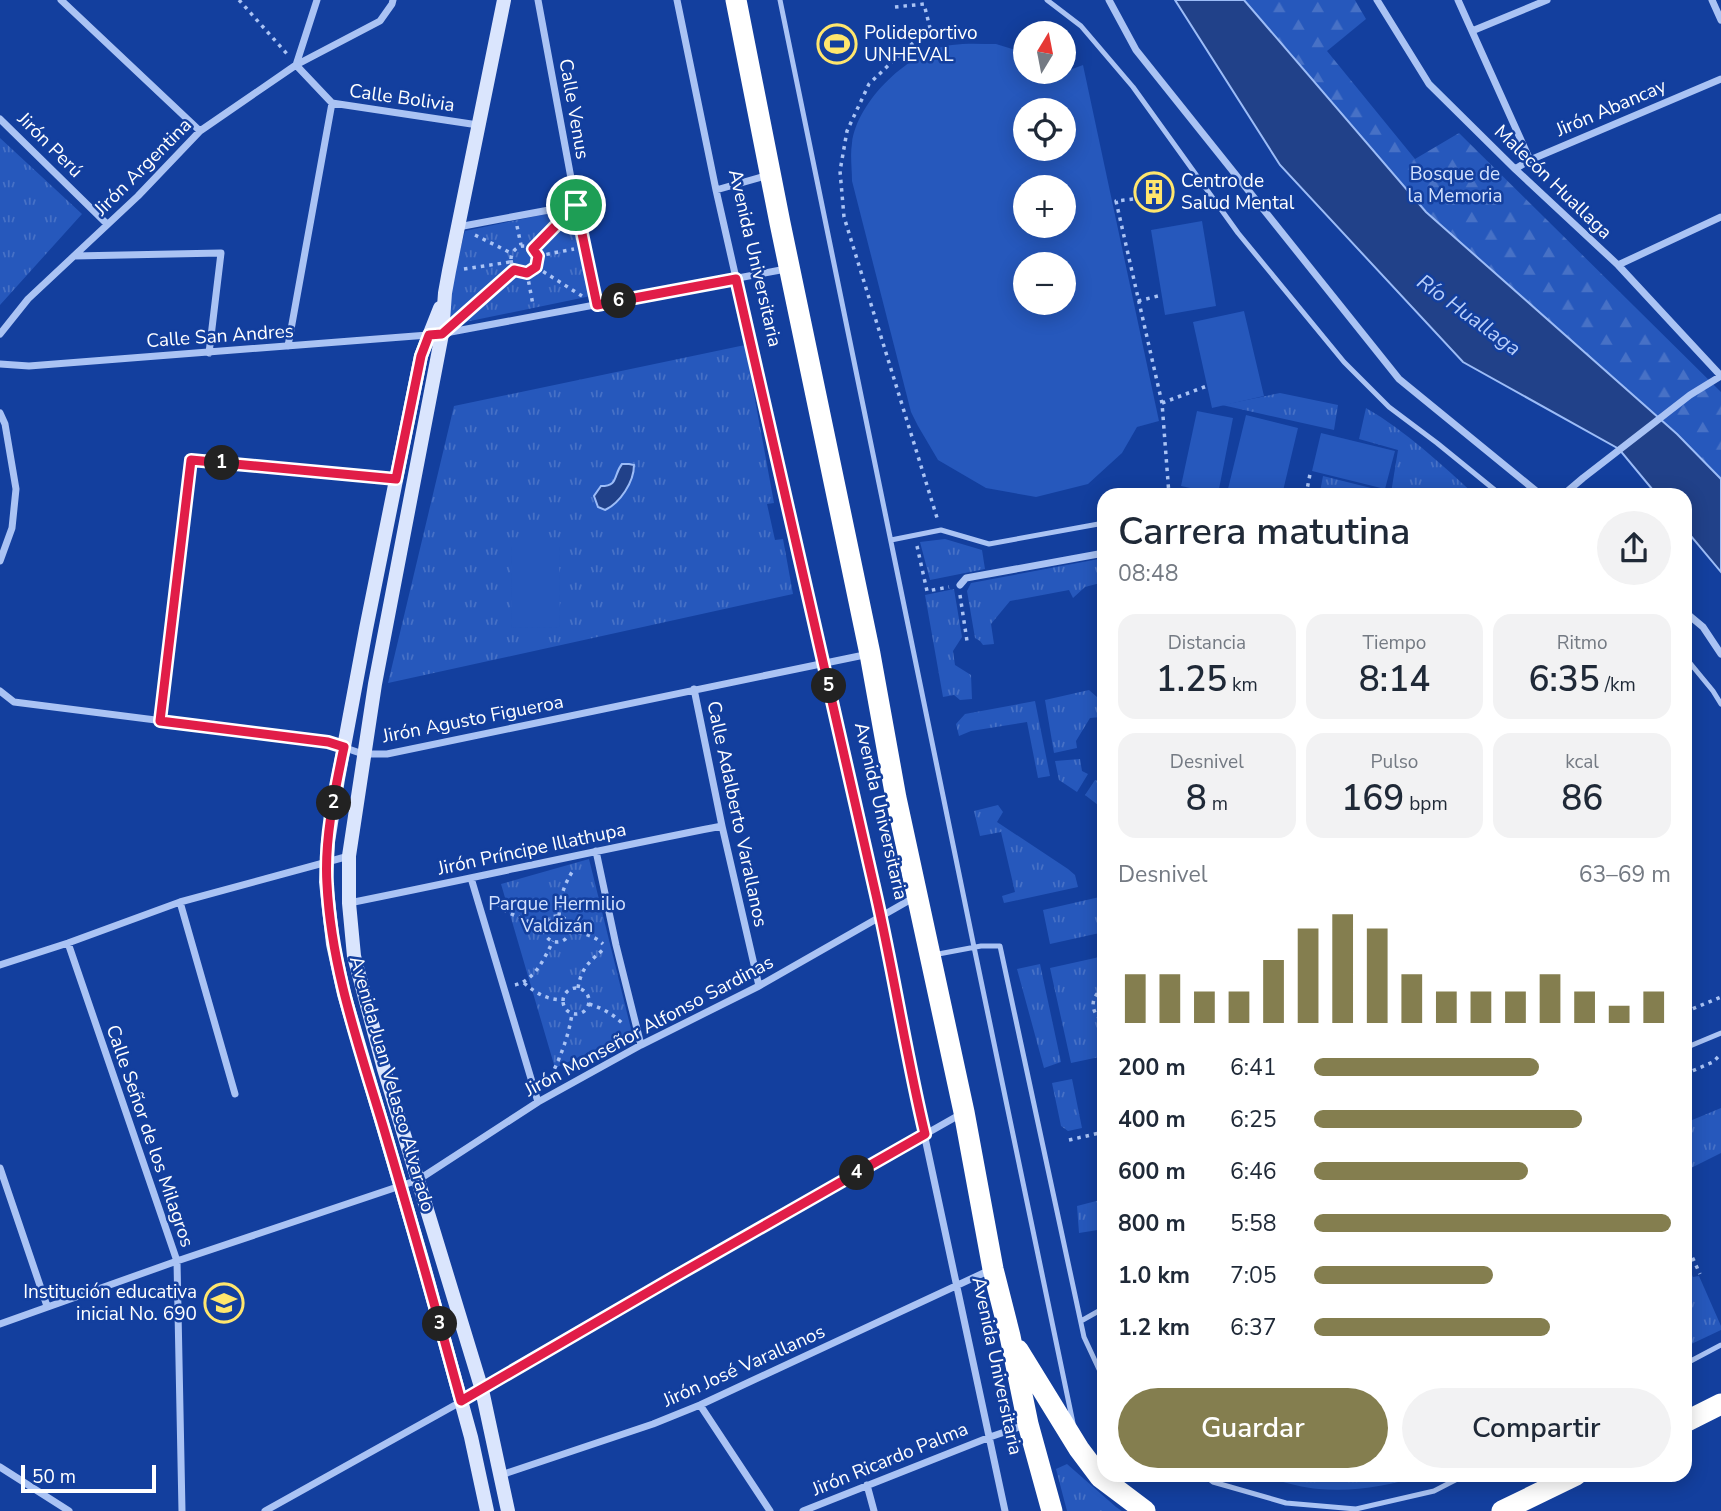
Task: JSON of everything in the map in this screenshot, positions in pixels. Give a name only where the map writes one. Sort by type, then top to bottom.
[{"type":"highway","name":"Avenida Universitaria","points":[[736,0],[870,654],[896,798],[964,1112],[993,1269],[1010,1336]]},
{"type":"highway","points":[[1010,1336],[1079,1449],[1097,1473]]},
{"type":"highway","points":[[1010,1336],[1028,1424],[1052,1511]]},
{"type":"highway","points":[[1692,1416],[1721,1404]]},
{"type":"highway","points":[[1107,1482],[1145,1511]]},
{"type":"highway","points":[[1502,1511],[1562,1482]]},
{"type":"street","points":[[61,0],[200,131]]},
{"type":"street","points":[[296,65],[317,0]]},
{"type":"street","name":"Jirón Argentina","points":[[0,334],[29,299],[138,195],[200,131],[296,65],[380,21],[393,4],[393,0]]},
{"type":"street","name":"Avenida Juan Velasco Alvarado","points":[[504,0],[436,334],[375,684],[349,856],[349,903],[354,956],[384,1069],[482,1390],[508,1511]]},
{"type":"street","name":"Calle Venus","points":[[538,0],[597,305]]},
{"type":"street","name":"Avenida Universitaria","points":[[677,0],[716,190],[881,917],[916,1097],[1005,1511]]},
{"type":"street","points":[[1109,0],[1136,50],[1399,379],[1532,488]]},
{"type":"street","name":"Malecón Huallaga","points":[[1377,0],[1429,84],[1618,265],[1721,376]]},
{"type":"street","points":[[1458,0],[1530,160]]},
{"type":"street","points":[[1472,31],[1547,0]]},
{"type":"street","points":[[1712,0],[1721,20]]},
{"type":"street","name":"Calle Bolivia","points":[[296,65],[332,103],[478,125]]},
{"type":"street","name":"Jirón Abancay","points":[[1515,169],[1530,160],[1721,79]]},
{"type":"street","points":[[288,346],[332,103]]},
{"type":"street","name":"Jirón Perú","points":[[0,118],[107,224]]},
{"type":"street","points":[[716,190],[770,175]]},
{"type":"street","points":[[458,227],[576,205]]},
{"type":"street","points":[[1618,265],[1721,217]]},
{"type":"street","points":[[74,256],[221,253],[209,352]]},
{"type":"street","name":"Calle San Andres","points":[[0,363],[29,366],[436,334],[790,268]]},
{"type":"street","name":"Avenida Juan Velasco Alvarado","points":[[436,334],[421,356],[396,479],[344,747],[330,830],[326,882],[333,944],[344,994],[471,1437],[487,1511]]},
{"type":"street","points":[[1571,488],[1690,395],[1721,376]]},
{"type":"street","points":[[0,413],[5,424],[16,489],[12,528],[0,561]]},
{"type":"street","points":[[160,721],[191,460],[396,479]]},
{"type":"street","points":[[960,585],[967,578],[1097,554]]},
{"type":"street","points":[[1692,618],[1703,627],[1721,654]]},
{"type":"street","name":"Jirón Agusto Figueroa","points":[[0,691],[13,702],[328,742],[363,754],[387,754],[870,654]]},
{"type":"street","name":"Calle Adalberto Varallanos","points":[[694,689],[759,986]]},
{"type":"street","name":"Jirón Príncipe Illathupa","points":[[349,903],[722,826]]},
{"type":"street","points":[[596,851],[641,1045]]},
{"type":"street","points":[[0,965],[180,902],[349,856]]},
{"type":"street","points":[[471,878],[538,1102]]},
{"type":"street","name":"Jirón Monseñor Alfonso Sardinas","points":[[0,1324],[418,1180],[538,1102],[641,1045],[759,986],[918,896]]},
{"type":"street","points":[[180,902],[235,1094]]},
{"type":"street","name":"Calle Señor de los Milagros","points":[[68,943],[177,1261],[182,1511]]},
{"type":"street","points":[[265,1511],[482,1390],[964,1112]]},
{"type":"street","points":[[0,1168],[47,1306]]},
{"type":"street","name":"Jirón José Varallanos","points":[[501,1475],[653,1424],[700,1405],[993,1269]]},
{"type":"street","points":[[700,1405],[770,1511]]},
{"type":"street","name":"Jirón Ricardo Palma","points":[[803,1511],[1028,1424]]},
{"type":"street","points":[[0,1467],[69,1511]]},
{"type":"street","points":[[867,1485],[874,1511]]},
{"type":"lane","points":[[780,0],[1079,1449]]},
{"type":"lane","points":[[1047,0],[1081,26],[1133,88],[1238,233],[1344,362],[1389,407],[1493,488]]},
{"type":"lane","points":[[891,540],[941,530],[989,544],[1097,524]]},
{"type":"lane","points":[[1692,666],[1721,704]]},
{"type":"lane","points":[[931,956],[974,947],[1000,946],[1084,1337],[1097,1365]]},
{"type":"lane","points":[[1692,1045],[1721,1033]]},
{"type":"lane","points":[[1081,1321],[1097,1312]]},
{"type":"lane","points":[[1692,1360],[1721,1345]]},
{"type":"lane","points":[[1213,1482],[1286,1503],[1356,1509],[1434,1491],[1451,1482]]},
{"type":"path","points":[[239,0],[296,65]]},
{"type":"path","points":[[895,7],[924,4],[930,28],[869,84],[847,131],[840,171],[844,217],[941,530]]},
{"type":"path","points":[[1133,199],[1116,201],[1162,403],[1169,488]]},
{"type":"path","points":[[533,249],[576,205]]},
{"type":"path","points":[[515,217],[521,245]]},
{"type":"path","points":[[458,227],[511,253]]},
{"type":"path","points":[[514,270],[527,273],[536,267],[538,256],[533,249],[521,245]]},
{"type":"path","points":[[514,270],[510,262],[511,253],[521,245]]},
{"type":"path","points":[[538,256],[584,247]]},
{"type":"path","points":[[449,271],[510,262]]},
{"type":"path","points":[[536,267],[597,305]]},
{"type":"path","points":[[436,334],[514,270]]},
{"type":"path","points":[[527,273],[535,317]]},
{"type":"path","points":[[1138,301],[1162,295]]},
{"type":"path","points":[[1162,403],[1207,386]]},
{"type":"path","points":[[1307,488],[1310,474]]},
{"type":"path","points":[[914,534],[927,592],[960,585],[967,641]]},
{"type":"path","points":[[559,916],[559,900],[565,882],[577,865],[596,851]]},
{"type":"path","points":[[471,878],[506,912],[543,928],[546,936],[553,941],[562,941],[568,935],[569,923],[555,915],[547,920],[543,928]]},
{"type":"path","points":[[569,931],[600,940],[606,947],[590,961],[580,976],[578,988]]},
{"type":"path","points":[[504,988],[524,983],[535,974],[553,941]]},
{"type":"path","points":[[524,983],[536,994],[547,999],[562,1000]]},
{"type":"path","points":[[578,988],[585,992],[589,1004],[581,1013],[572,1014],[565,1009],[562,1000],[569,989],[578,988]]},
{"type":"path","points":[[1097,994],[1093,1007],[1097,1016]]},
{"type":"path","points":[[1692,1009],[1721,998]]},
{"type":"path","points":[[589,1004],[617,1018],[641,1045]]},
{"type":"path","points":[[538,1102],[560,1058],[569,1034],[572,1014]]},
{"type":"path","points":[[1692,1071],[1713,1062],[1721,1054]]},
{"type":"path","points":[[1069,1140],[1097,1134]]},
{"type":"path","points":[[1692,1257],[1700,1274]]},
{"type":"green space","name":"Bosque de la Memoria","points":[[1244,0],[1355,0],[1366,19],[1327,51],[1415,159],[1459,133],[1721,392],[1721,479],[1677,434],[1426,212]]},
{"type":"green space","points":[[957,44],[996,44],[1013,49],[1013,84],[1076,84],[1076,68],[1083,65],[1159,421],[1137,427],[1122,453],[1088,484],[1036,497],[986,488],[938,460],[918,426],[911,412],[852,181],[851,148],[856,127],[875,95],[903,67],[919,57]]},
{"type":"green space","points":[[0,138],[82,214],[0,305]]},
{"type":"green space","points":[[570,209],[591,296],[441,327],[465,231]]},
{"type":"green space","points":[[1202,221],[1216,306],[1165,315],[1151,230]]},
{"type":"green space","points":[[1244,311],[1264,396],[1212,408],[1193,322]]},
{"type":"green space","points":[[745,345],[774,503],[767,504],[775,540],[783,539],[793,594],[388,683],[454,406]]},
{"type":"green space","points":[[1280,393],[1338,405],[1334,430],[1222,405]]},
{"type":"green space","points":[[1366,408],[1409,437],[1467,488],[1392,488],[1398,450],[1359,439]]},
{"type":"green space","points":[[1197,411],[1233,418],[1219,488],[1181,486]]},
{"type":"green space","points":[[1246,415],[1298,428],[1284,488],[1228,488]]},
{"type":"green space","points":[[1321,433],[1395,451],[1385,488],[1312,471]]},
{"type":"green space","points":[[1323,476],[1371,488],[1321,488]]},
{"type":"green space","points":[[945,539],[982,550],[985,569],[930,580],[920,542]]},
{"type":"green space","points":[[511,547],[559,547],[560,627],[512,628]]},
{"type":"green space","points":[[1097,559],[1097,584],[1085,587],[1073,598],[1069,590],[1010,601],[991,624],[994,644],[983,645],[975,638],[967,591],[971,583]]},
{"type":"green space","points":[[954,589],[962,637],[953,651],[955,665],[971,675],[972,699],[960,700],[954,695],[943,697],[925,595]]},
{"type":"green space","points":[[1089,690],[1097,697],[1097,717],[1090,718],[1076,741],[1077,748],[1054,753],[1045,700]]},
{"type":"green space","points":[[1035,701],[1050,776],[1038,778],[1027,722],[971,731],[959,736],[956,724],[965,714]]},
{"type":"green space","points":[[1080,759],[1082,771],[1088,774],[1077,792],[1059,780],[1055,761]]},
{"type":"green space","points":[[1095,780],[1097,781],[1097,804],[1085,795]]},
{"type":"green space","points":[[998,805],[1003,812],[997,822],[1068,869],[1075,875],[1078,887],[1004,903],[1002,896],[1015,892],[1001,832],[980,836],[974,811]]},
{"type":"green space","name":"Parque Hermilio Valdizán","points":[[589,859],[632,1033],[555,1068],[501,884]]},
{"type":"green space","points":[[1097,898],[1097,934],[1050,944],[1043,910]]},
{"type":"green space","points":[[1097,958],[1097,1057],[1071,1063],[1050,968]]},
{"type":"green space","points":[[1040,964],[1061,1062],[1044,1068],[1017,969]]},
{"type":"green space","points":[[1072,1079],[1082,1128],[1068,1131],[1061,1126],[1052,1083]]},
{"type":"green space","points":[[1721,1108],[1721,1153],[1692,1168],[1692,1120]]},
{"type":"green space","points":[[1097,1201],[1097,1230],[1079,1233],[1077,1206]]},
{"type":"green space","points":[[1692,1275],[1699,1276],[1721,1330],[1692,1344]]},
{"type":"green space","points":[[1067,1464],[1122,1511],[1067,1511],[1056,1469]]},
{"type":"green space","points":[[1282,1482],[1397,1482],[1345,1490]]},
{"type":"water","name":"Río Huallaga","points":[[1175,0],[1244,0],[1426,212],[1677,434],[1721,479],[1721,572],[1692,537],[1692,488],[1651,488],[1619,449],[1463,362],[1280,165]]},
{"type":"water","points":[[622,464],[634,465],[629,485],[611,507],[605,510],[598,507],[594,496],[601,486],[613,482]]},
{"type":"place","name":"Polideportivo UNHEVAL","points":[[837,44]]},
{"type":"place","name":"Centro de Salud Mental","points":[[1154,192]]},
{"type":"place","name":"Institución educativa inicial No. 690","points":[[224,1303]]},
{"type":"route","points":[[576,205],[597,305],[736,279],[852,784],[925,1134],[461,1401],[344,994],[333,944],[326,882],[328,842],[344,747],[328,742],[160,721],[191,460],[396,479],[421,356],[429,335],[442,334],[514,270],[527,273],[536,267],[538,256],[533,249],[576,205]]}]
